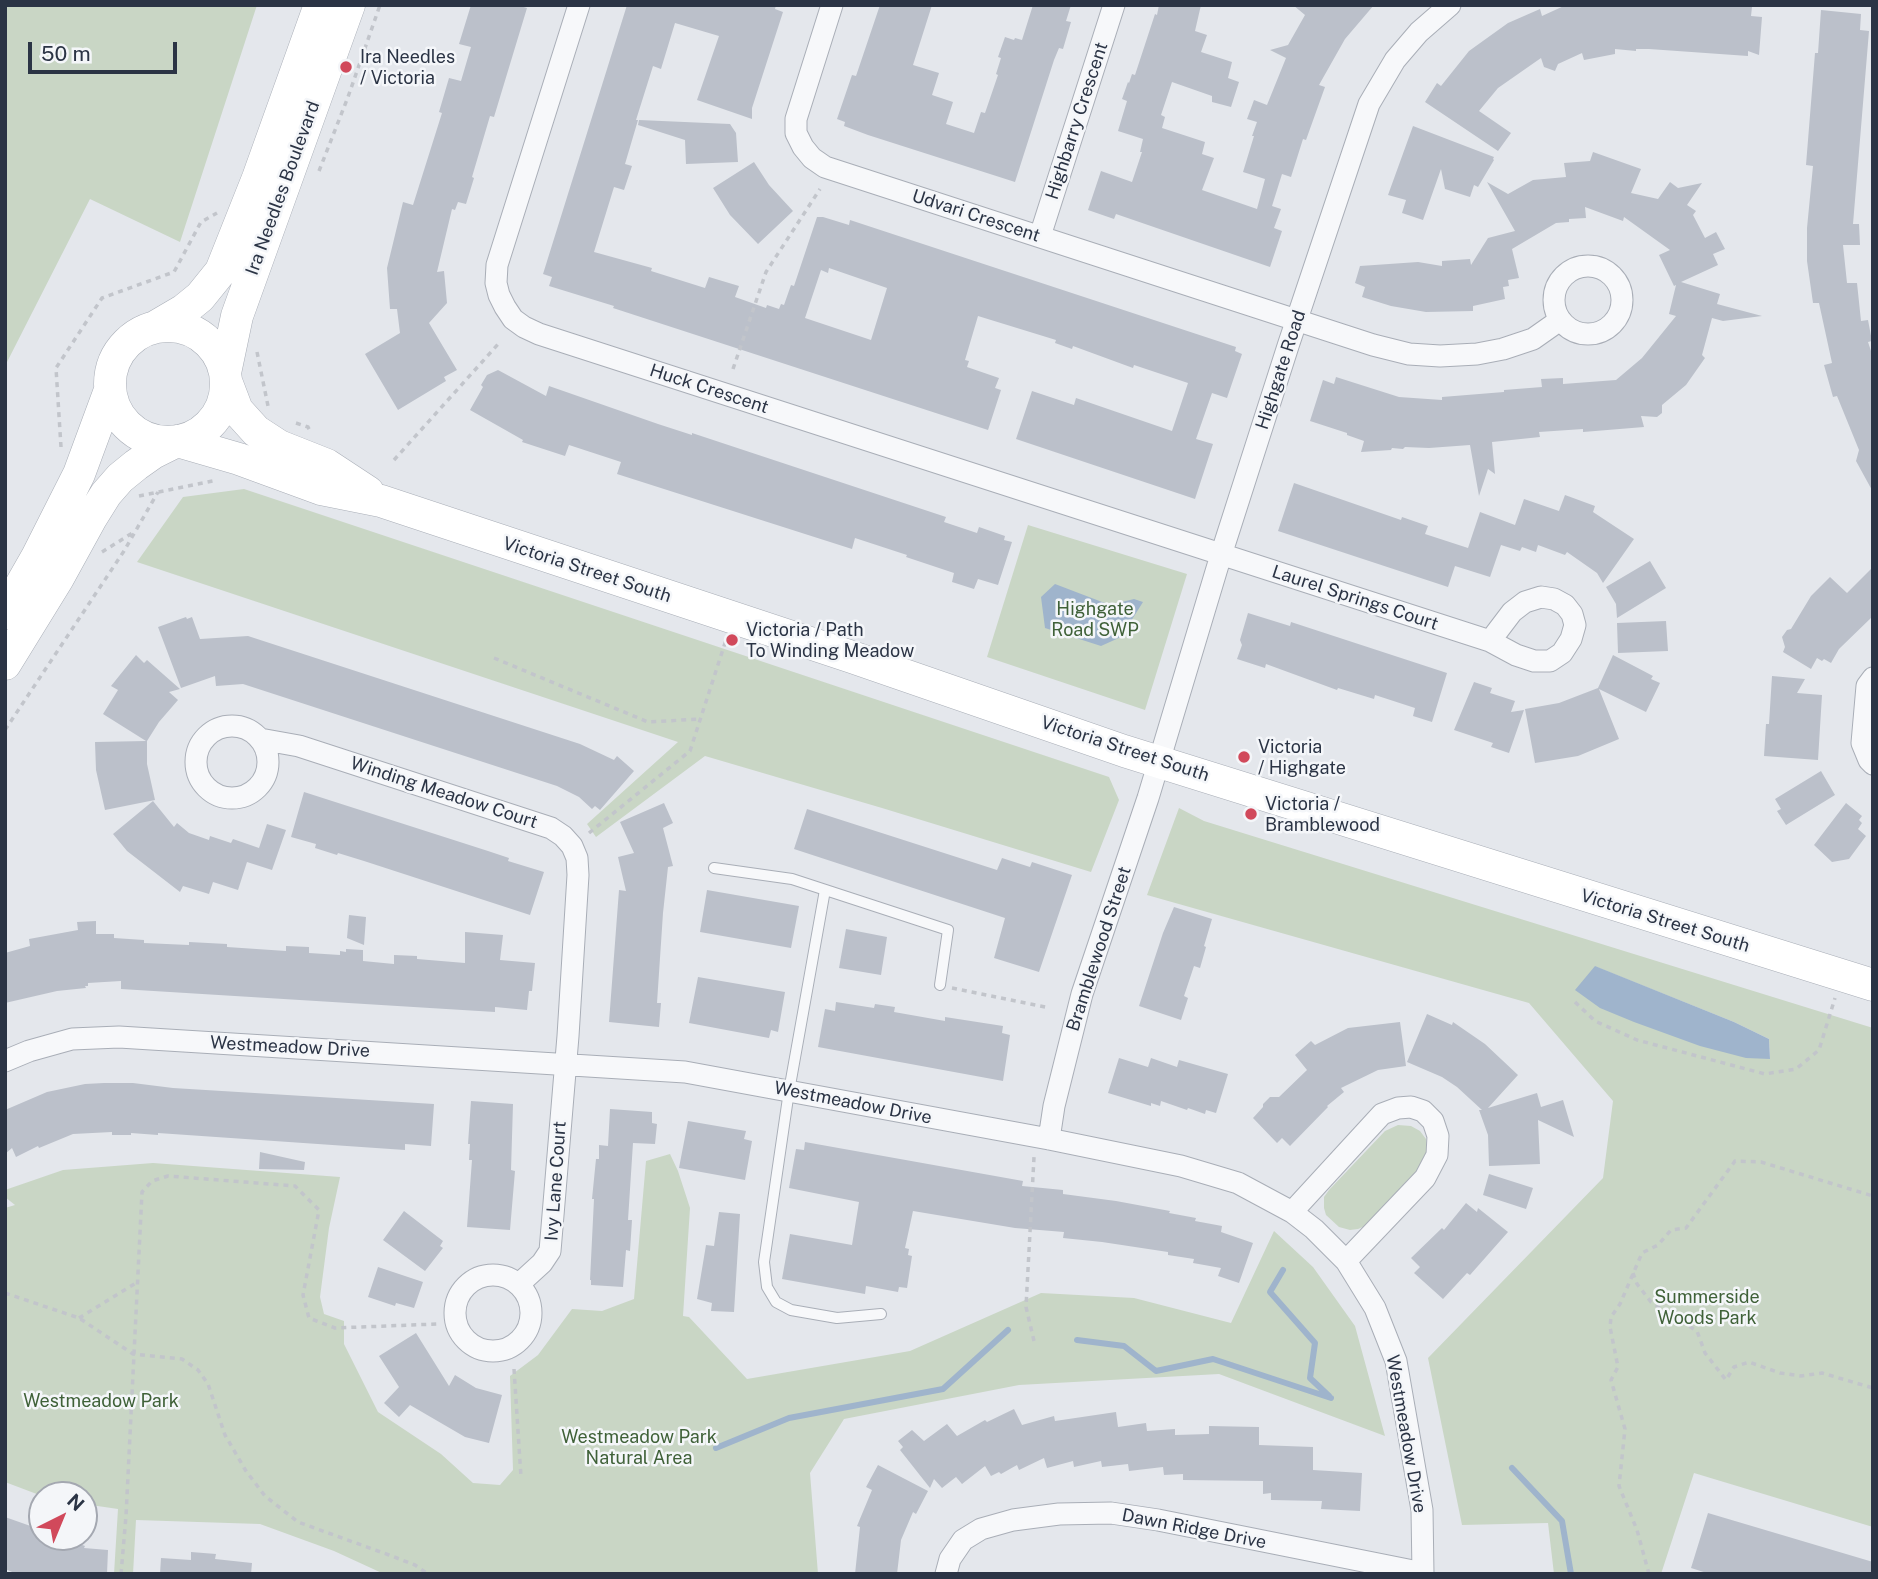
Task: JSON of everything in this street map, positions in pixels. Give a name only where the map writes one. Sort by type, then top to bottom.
[{"type":"main road","name":"Ira Needles Boulevard","points":[[155,327],[200,297],[222,271],[320,5]]},
{"type":"main road","name":"Ira Needles Boulevard","points":[[225,377],[237,316],[349,5]]},
{"type":"main road","points":[[5,664],[106,494],[120,478],[153,453],[204,429],[213,420],[223,400],[225,377],[221,361],[214,349],[198,334],[180,327],[155,327],[137,334],[119,353],[111,371],[110,390],[118,413],[130,428],[160,441],[177,441]]},
{"type":"main road","name":"Victoria Street South","points":[[225,377],[237,410],[256,431],[278,446],[327,465],[381,501]]},
{"type":"main road","points":[[5,612],[37,557],[79,474],[110,390]]},
{"type":"main road","name":"Victoria Street South","points":[[177,441],[239,459],[321,489],[381,501],[1124,751],[1873,985]]},
{"type":"street","name":"Huck Crescent","points":[[579,5],[498,265],[496,283],[499,295],[513,318],[539,334],[1221,555]]},
{"type":"street","name":"Udvari Crescent","points":[[832,5],[796,119],[796,133],[803,147],[825,167],[1409,354],[1440,356],[1503,349],[1533,339],[1560,320]]},
{"type":"street","name":"Highbarry Crescent","points":[[1040,236],[1114,5]]},
{"type":"street","name":"Highgate Road","points":[[1159,761],[1221,555],[1369,104],[1395,60],[1419,32],[1450,5]]},
{"type":"street","name":"Laurel Springs Court","points":[[1221,555],[1490,641]]},
{"type":"street","points":[[1873,678],[1867,686],[1863,743],[1873,764]]},
{"type":"street","name":"Winding Meadow Court","points":[[260,739],[299,746],[551,828],[568,841],[577,858],[578,875],[564,1064]]},
{"type":"street","name":"Bramblewood Street","points":[[1042,1144],[1082,994],[1159,761]]},
{"type":"street","name":"Westmeadow Drive","points":[[5,1061],[29,1051],[72,1040],[119,1037],[685,1072],[1042,1144],[1181,1166],[1238,1183],[1292,1212],[1314,1229],[1346,1261],[1375,1308],[1396,1362],[1422,1510],[1423,1574]]},
{"type":"street","name":"Ivy Lane Court","points":[[519,1284],[551,1251],[564,1064]]},
{"type":"street","points":[[1292,1212],[1382,1114],[1410,1107],[1423,1111],[1433,1121],[1438,1136],[1437,1155],[1425,1178],[1346,1261]]},
{"type":"street","name":"Dawn Ridge Drive","points":[[946,1574],[950,1559],[963,1540],[981,1530],[1013,1520],[1059,1514],[1098,1513],[1158,1520],[1423,1574]]},
{"type":"lane","points":[[714,868],[792,879],[948,930],[940,985]]},
{"type":"lane","points":[[825,890],[789,1091],[764,1262],[767,1287],[776,1302],[791,1310],[836,1318],[881,1314]]},
{"type":"path","points":[[315,181],[380,5]]},
{"type":"path","points":[[733,369],[766,272],[820,189]]},
{"type":"path","points":[[61,449],[56,368],[102,298],[174,272],[201,222]]},
{"type":"path","points":[[255,342],[270,415]]},
{"type":"path","points":[[394,460],[499,342]]},
{"type":"path","points":[[137,496],[221,480]]},
{"type":"path","points":[[5,730],[124,551],[158,492]]},
{"type":"path","points":[[589,833],[690,751],[733,618]]},
{"type":"path","points":[[494,658],[648,722],[701,719]]},
{"type":"path","points":[[1575,1002],[1595,1021],[1637,1040],[1765,1074],[1796,1069],[1819,1050],[1843,976]]},
{"type":"path","points":[[940,985],[1050,1008]]},
{"type":"path","points":[[1034,1341],[1026,1307],[1042,1144]]},
{"type":"path","points":[[1649,1574],[1637,1530],[1619,1486],[1625,1429],[1611,1380],[1618,1367],[1610,1327],[1611,1317],[1620,1304],[1642,1253],[1658,1245],[1671,1230],[1686,1228],[1735,1161],[1761,1162],[1873,1196]]},
{"type":"path","points":[[121,1574],[142,1192],[152,1181],[168,1177],[295,1186],[319,1210],[303,1295],[309,1318],[335,1328],[437,1324]]},
{"type":"path","points":[[1633,1273],[1637,1284],[1651,1302],[1697,1331],[1705,1353],[1726,1380],[1734,1367],[1749,1362],[1780,1373],[1801,1376],[1822,1373],[1873,1388]]},
{"type":"path","points":[[79,1318],[137,1283]]},
{"type":"path","points":[[5,1293],[79,1318],[133,1353],[182,1359],[198,1370],[208,1384],[225,1435],[246,1471],[265,1496],[298,1522],[415,1565],[428,1574]]},
{"type":"path","points":[[514,1369],[521,1477]]},
{"type":"green space","points":[[5,5],[257,5],[180,242],[90,199],[5,366]]},
{"type":"green space","points":[[244,489],[1109,777],[1119,800],[1091,872],[705,756],[596,837],[587,824],[678,742],[137,562],[183,497]]},
{"type":"green space","name":"Highgate Road SWP","points":[[1028,525],[1187,574],[1145,710],[987,657]]},
{"type":"green space","name":"Summerside Woods Park","points":[[1179,808],[1204,821],[1873,1028],[1873,1527],[1694,1473],[1661,1574],[1554,1574],[1548,1523],[1462,1525],[1428,1358],[1603,1178],[1613,1101],[1529,1003],[1147,895]],"holes":[[[1594,966],[1734,1022],[1769,1039],[1770,1059]]]},
{"type":"green space","points":[[1398,1125],[1411,1126],[1420,1131],[1426,1139],[1428,1151],[1424,1164],[1365,1226],[1350,1230],[1339,1227],[1326,1215],[1324,1197],[1385,1131]]},
{"type":"green space","name":"Westmeadow Park Natural Area","points":[[670,1154],[690,1208],[683,1316],[689,1317],[747,1379],[910,1351],[1041,1293],[1134,1298],[1231,1323],[1274,1231],[1313,1267],[1355,1326],[1385,1436],[1219,1374],[1019,1385],[844,1419],[810,1473],[818,1574],[384,1574],[334,1551],[260,1524],[136,1520],[133,1574],[114,1574],[118,1509],[98,1506],[98,1481],[28,1481],[28,1491],[5,1482],[5,1208],[15,1205],[5,1197],[5,1190],[63,1170],[153,1163],[340,1177],[329,1228],[320,1297],[324,1314],[344,1321],[344,1344],[378,1412],[441,1454],[473,1483],[500,1485],[513,1470],[510,1376],[538,1355],[572,1309],[602,1311],[634,1299],[646,1161]]},
{"type":"water","points":[[1055,584],[1110,605],[1134,599],[1143,602],[1121,637],[1101,646],[1045,628],[1041,597]]},
{"type":"water","points":[[1595,966],[1734,1022],[1769,1039],[1770,1059],[1746,1058],[1700,1046],[1600,1008],[1575,990]]},
{"type":"building","points":[[471,5],[517,5],[527,8],[494,117],[490,116],[466,204],[458,202],[455,210],[452,209],[437,272],[444,271],[447,303],[429,323],[457,370],[444,377],[446,381],[398,410],[365,354],[400,333],[397,309],[390,309],[387,268],[403,202],[413,205],[442,113],[439,112],[449,78],[461,81],[471,47],[459,44]]},
{"type":"building","points":[[627,5],[776,5],[775,9],[783,12],[752,108],[752,119],[697,100],[719,36],[675,23],[661,69],[653,66],[636,120],[625,164],[632,166],[624,190],[614,187],[594,252],[652,268],[651,271],[705,288],[709,277],[739,286],[735,297],[766,308],[767,305],[779,309],[781,304],[784,305],[791,285],[794,286],[817,217],[849,225],[850,220],[1236,347],[1235,351],[1242,354],[1227,398],[1212,393],[1196,439],[1213,444],[1195,499],[1016,439],[1032,391],[1074,405],[1076,398],[1172,431],[1188,383],[1134,365],[1133,368],[1073,346],[1072,349],[1055,343],[1056,340],[978,316],[965,360],[969,361],[967,367],[999,378],[995,388],[1001,390],[988,430],[549,286],[552,277],[543,274]],"holes":[[[829,268],[887,288],[871,340],[805,318],[821,270],[828,273]]]},
{"type":"building","points":[[880,5],[932,5],[913,65],[939,73],[932,95],[953,102],[946,124],[974,133],[981,112],[985,113],[998,75],[996,74],[1001,58],[998,57],[1005,37],[1022,40],[1033,5],[1071,5],[1066,21],[1071,22],[1063,49],[1059,48],[1054,60],[1015,182],[868,135],[844,126],[845,122],[837,119],[852,75],[856,76]]},
{"type":"building","points":[[1159,5],[1201,5],[1195,31],[1207,35],[1201,52],[1232,62],[1228,78],[1239,82],[1231,107],[1212,102],[1212,96],[1172,82],[1161,115],[1165,117],[1162,128],[1205,142],[1202,154],[1214,158],[1202,190],[1257,209],[1265,179],[1243,172],[1257,122],[1247,119],[1254,100],[1267,105],[1286,58],[1270,50],[1288,45],[1305,15],[1293,5],[1374,5],[1345,39],[1319,85],[1325,87],[1306,140],[1303,139],[1291,177],[1282,174],[1272,206],[1281,209],[1274,228],[1282,231],[1270,267],[1116,214],[1114,219],[1088,210],[1101,171],[1132,182],[1142,152],[1143,139],[1118,131],[1127,101],[1122,99],[1132,74],[1135,75]]},
{"type":"building","points":[[1566,5],[1752,7],[1751,16],[1762,17],[1759,55],[1748,51],[1748,56],[1615,49],[1615,54],[1584,60],[1582,53],[1558,64],[1555,71],[1544,67],[1541,58],[1498,88],[1479,111],[1511,133],[1498,151],[1425,102],[1437,83],[1441,86],[1469,51],[1508,23],[1540,9],[1542,16]]},
{"type":"building","points":[[1821,10],[1861,14],[1860,30],[1869,31],[1853,224],[1859,224],[1860,245],[1843,245],[1847,283],[1857,283],[1861,321],[1868,320],[1872,341],[1868,342],[1873,357],[1873,492],[1856,461],[1859,450],[1837,396],[1833,397],[1824,365],[1832,363],[1819,303],[1813,303],[1807,261],[1813,166],[1806,165]]},
{"type":"building","points":[[639,120],[730,124],[736,133],[738,162],[686,164],[685,140],[638,125]]},
{"type":"building","points":[[1413,126],[1494,157],[1478,187],[1474,185],[1470,197],[1445,189],[1441,169],[1423,220],[1402,213],[1406,200],[1388,195]]},
{"type":"building","points":[[1593,152],[1641,169],[1631,193],[1658,199],[1670,182],[1678,188],[1702,183],[1687,205],[1696,211],[1693,215],[1705,238],[1716,232],[1725,249],[1713,254],[1718,265],[1681,282],[1720,294],[1717,304],[1762,316],[1723,321],[1712,318],[1702,355],[1705,358],[1686,385],[1662,405],[1662,413],[1657,417],[1641,416],[1644,427],[1539,432],[1540,437],[1492,442],[1495,474],[1488,469],[1479,496],[1470,445],[1405,447],[1361,452],[1364,441],[1310,421],[1323,380],[1334,384],[1336,377],[1399,397],[1442,400],[1442,397],[1542,387],[1541,379],[1563,378],[1563,384],[1616,380],[1642,358],[1676,316],[1669,314],[1676,285],[1674,286],[1659,255],[1670,250],[1624,217],[1623,221],[1585,207],[1586,218],[1556,223],[1512,249],[1519,278],[1508,280],[1509,286],[1503,287],[1505,299],[1473,306],[1473,311],[1426,312],[1391,306],[1362,297],[1365,287],[1355,283],[1360,266],[1418,262],[1442,266],[1442,261],[1470,259],[1471,265],[1488,238],[1515,231],[1487,182],[1508,194],[1533,180],[1566,177],[1564,163],[1590,161]]},
{"type":"building","points":[[754,162],[769,185],[793,211],[758,244],[730,215],[713,188]]},
{"type":"building","points":[[498,370],[546,396],[549,386],[946,517],[944,522],[977,533],[979,527],[1005,536],[1004,540],[1012,542],[998,585],[978,579],[974,589],[952,582],[954,573],[855,538],[852,549],[617,474],[621,462],[569,445],[565,456],[522,442],[523,440],[470,410],[487,375]]},
{"type":"building","points":[[1294,483],[1401,520],[1402,517],[1428,526],[1425,534],[1468,548],[1480,512],[1515,525],[1524,499],[1559,511],[1565,495],[1595,506],[1593,512],[1634,539],[1603,583],[1597,573],[1567,552],[1565,555],[1538,545],[1536,552],[1522,547],[1520,551],[1501,545],[1490,577],[1455,566],[1448,587],[1278,531]]},
{"type":"building","points":[[1650,561],[1666,588],[1617,618],[1616,604],[1606,587]]},
{"type":"building","points":[[1873,567],[1873,616],[1839,649],[1831,663],[1817,658],[1811,669],[1783,652],[1785,647],[1782,637],[1791,629],[1811,596],[1830,577],[1847,593]]},
{"type":"building","points":[[1248,613],[1290,626],[1291,622],[1447,673],[1432,722],[1413,716],[1415,708],[1375,695],[1374,699],[1338,688],[1337,690],[1266,664],[1265,668],[1237,659]]},
{"type":"building","points":[[192,617],[200,639],[248,636],[580,744],[614,760],[617,756],[634,771],[600,810],[595,806],[592,809],[579,797],[557,786],[243,684],[216,686],[215,676],[181,688],[158,627]]},
{"type":"building","points":[[1666,621],[1668,651],[1618,653],[1617,623]]},
{"type":"building","points":[[136,655],[144,663],[147,660],[180,689],[169,692],[178,700],[147,741],[147,764],[155,800],[105,810],[96,770],[95,742],[146,741],[103,714],[118,690],[111,686]]},
{"type":"building","points":[[1613,655],[1653,676],[1651,679],[1660,683],[1646,712],[1599,689],[1619,739],[1578,756],[1535,763],[1525,709],[1559,703],[1598,688]]},
{"type":"building","points":[[1772,676],[1805,679],[1797,693],[1822,695],[1818,760],[1764,756]]},
{"type":"building","points":[[1474,682],[1492,688],[1490,693],[1515,701],[1511,712],[1524,710],[1509,753],[1491,747],[1493,743],[1454,730]]},
{"type":"building","points":[[1821,771],[1835,795],[1786,825],[1777,811],[1781,809],[1775,799]]},
{"type":"building","points":[[304,792],[509,858],[508,861],[544,872],[530,915],[364,861],[315,848],[316,844],[291,837]]},
{"type":"building","points":[[153,801],[174,827],[177,823],[189,833],[209,840],[210,836],[231,843],[233,839],[259,848],[267,824],[286,830],[272,870],[247,862],[238,890],[213,882],[209,894],[183,886],[180,892],[127,851],[113,834]]},
{"type":"building","points":[[664,803],[673,823],[663,828],[673,866],[668,867],[663,913],[657,1003],[661,1003],[659,1027],[609,1022],[619,890],[626,891],[618,857],[634,853],[620,822]]},
{"type":"building","points":[[1846,803],[1862,816],[1858,829],[1866,836],[1849,859],[1832,862],[1814,845]]},
{"type":"building","points":[[807,809],[997,870],[1002,858],[1030,867],[1032,862],[1072,875],[1039,972],[994,958],[1005,918],[794,849]]},
{"type":"building","points":[[707,890],[799,906],[791,948],[700,932]]},
{"type":"building","points":[[1174,907],[1212,919],[1200,968],[1194,966],[1184,996],[1188,998],[1181,1020],[1139,1006]]},
{"type":"building","points":[[349,915],[366,917],[364,945],[347,938]]},
{"type":"building","points":[[96,921],[96,934],[114,934],[114,938],[144,940],[144,943],[227,944],[227,947],[286,951],[286,946],[309,947],[309,953],[340,955],[340,951],[346,952],[346,949],[363,950],[363,961],[394,964],[394,955],[465,963],[465,932],[503,935],[500,960],[535,963],[532,991],[529,991],[527,1010],[495,1007],[495,1012],[121,989],[121,981],[88,983],[86,988],[57,991],[5,1003],[5,953],[30,946],[29,939],[78,930],[77,922]]},
{"type":"building","points":[[846,929],[887,937],[881,975],[839,968]]},
{"type":"building","points":[[698,977],[785,992],[778,1032],[771,1030],[769,1038],[689,1023]]},
{"type":"building","points":[[836,1002],[874,1008],[875,1004],[895,1007],[894,1012],[945,1021],[945,1017],[1003,1026],[1002,1033],[1010,1035],[1003,1081],[818,1047],[825,1009],[835,1011]]},
{"type":"building","points":[[1427,1014],[1452,1025],[1453,1022],[1485,1044],[1518,1075],[1488,1108],[1537,1093],[1541,1107],[1563,1100],[1574,1137],[1538,1120],[1540,1164],[1489,1166],[1488,1135],[1479,1110],[1482,1110],[1442,1077],[1407,1062]]},
{"type":"building","points":[[1400,1022],[1406,1066],[1378,1070],[1341,1088],[1344,1092],[1327,1106],[1290,1146],[1282,1138],[1277,1143],[1253,1118],[1270,1097],[1279,1097],[1307,1070],[1295,1055],[1311,1041],[1315,1045],[1348,1028]]},
{"type":"building","points":[[1119,1058],[1148,1067],[1151,1058],[1177,1067],[1179,1060],[1228,1074],[1216,1113],[1206,1110],[1205,1114],[1161,1101],[1160,1106],[1151,1103],[1151,1106],[1108,1093]]},
{"type":"building","points":[[104,1083],[434,1104],[431,1146],[405,1144],[405,1150],[158,1133],[112,1135],[112,1132],[73,1134],[16,1157],[12,1148],[5,1154],[5,1110],[47,1092]]},
{"type":"building","points":[[471,1101],[513,1104],[511,1170],[515,1171],[510,1230],[467,1227],[472,1160],[469,1160],[468,1144]]},
{"type":"building","points":[[610,1109],[652,1112],[652,1123],[657,1124],[655,1144],[633,1143],[628,1220],[632,1220],[630,1251],[626,1250],[623,1287],[591,1285],[590,1280],[596,1159],[599,1159],[599,1145],[608,1146]]},
{"type":"building","points":[[688,1121],[746,1131],[744,1139],[752,1141],[745,1180],[679,1168]]},
{"type":"building","points":[[805,1142],[1023,1181],[1022,1186],[1063,1190],[1063,1194],[1170,1211],[1169,1213],[1196,1218],[1195,1221],[1222,1226],[1221,1232],[1253,1243],[1239,1283],[1218,1276],[1221,1268],[1193,1263],[1194,1259],[1168,1255],[1168,1252],[1063,1238],[1064,1232],[1015,1228],[913,1211],[905,1248],[909,1249],[908,1255],[912,1256],[907,1288],[899,1287],[898,1292],[866,1286],[865,1294],[782,1279],[790,1234],[852,1245],[859,1202],[789,1188],[796,1149],[804,1150]]},
{"type":"building","points":[[260,1152],[305,1162],[304,1170],[259,1169]]},
{"type":"building","points":[[1489,1174],[1533,1188],[1526,1209],[1483,1195]]},
{"type":"building","points":[[1466,1203],[1477,1212],[1478,1208],[1508,1232],[1470,1275],[1467,1273],[1443,1299],[1414,1273],[1420,1267],[1411,1258],[1442,1228],[1444,1230]]},
{"type":"building","points":[[404,1211],[443,1241],[440,1246],[443,1248],[425,1271],[383,1240]]},
{"type":"building","points":[[719,1212],[740,1214],[734,1312],[711,1311],[712,1303],[697,1299],[706,1245],[714,1246]]},
{"type":"building","points":[[378,1267],[423,1282],[414,1308],[396,1303],[395,1306],[368,1297]]},
{"type":"building","points":[[416,1333],[449,1386],[455,1375],[476,1388],[502,1395],[489,1443],[465,1437],[410,1405],[399,1417],[384,1403],[399,1387],[379,1356]]},
{"type":"building","points":[[1014,1409],[1022,1425],[1054,1416],[1055,1421],[1116,1412],[1118,1427],[1146,1423],[1147,1431],[1175,1429],[1175,1435],[1209,1434],[1209,1426],[1259,1427],[1259,1445],[1313,1447],[1313,1470],[1362,1473],[1360,1511],[1321,1509],[1322,1501],[1271,1500],[1271,1493],[1263,1494],[1263,1481],[1183,1480],[1183,1474],[1164,1475],[1163,1467],[1129,1471],[1128,1464],[1102,1467],[1101,1461],[1074,1467],[1073,1461],[1047,1468],[1044,1458],[1019,1470],[1017,1465],[991,1476],[985,1466],[962,1484],[956,1477],[942,1488],[934,1479],[930,1488],[900,1450],[903,1447],[898,1441],[912,1430],[924,1441],[947,1424],[957,1436],[985,1420],[987,1422]]},
{"type":"building","points":[[878,1465],[928,1491],[916,1514],[913,1512],[901,1540],[897,1574],[855,1574],[860,1527],[857,1526],[872,1490],[866,1487]]},
{"type":"building","points":[[1708,1513],[1873,1562],[1873,1574],[1710,1574],[1691,1568]]},
{"type":"building","points":[[5,1517],[28,1525],[28,1551],[108,1550],[107,1574],[17,1574],[5,1569]]},
{"type":"building","points":[[191,1552],[216,1554],[215,1559],[252,1563],[251,1574],[160,1574],[161,1558],[191,1560]]},
{"type":"waterway","points":[[1283,1270],[1270,1292],[1315,1343],[1310,1378],[1329,1396]]},
{"type":"waterway","points":[[716,1448],[789,1418],[943,1389],[1008,1330]]},
{"type":"waterway","points":[[1077,1340],[1124,1346],[1156,1371],[1213,1359],[1331,1398]]},
{"type":"waterway","points":[[1512,1468],[1562,1521],[1571,1574]]},
{"type":"place","name":"Ira Needles / Victoria","points":[[346,67]]},
{"type":"place","name":"Victoria / Path To Winding Meadow","points":[[732,640]]},
{"type":"place","name":"Victoria / Highgate","points":[[1244,757]]},
{"type":"place","name":"Victoria / Bramblewood","points":[[1251,814]]},
{"type":"park label","name":"Westmeadow Park","points":[[101,1401]]}]
